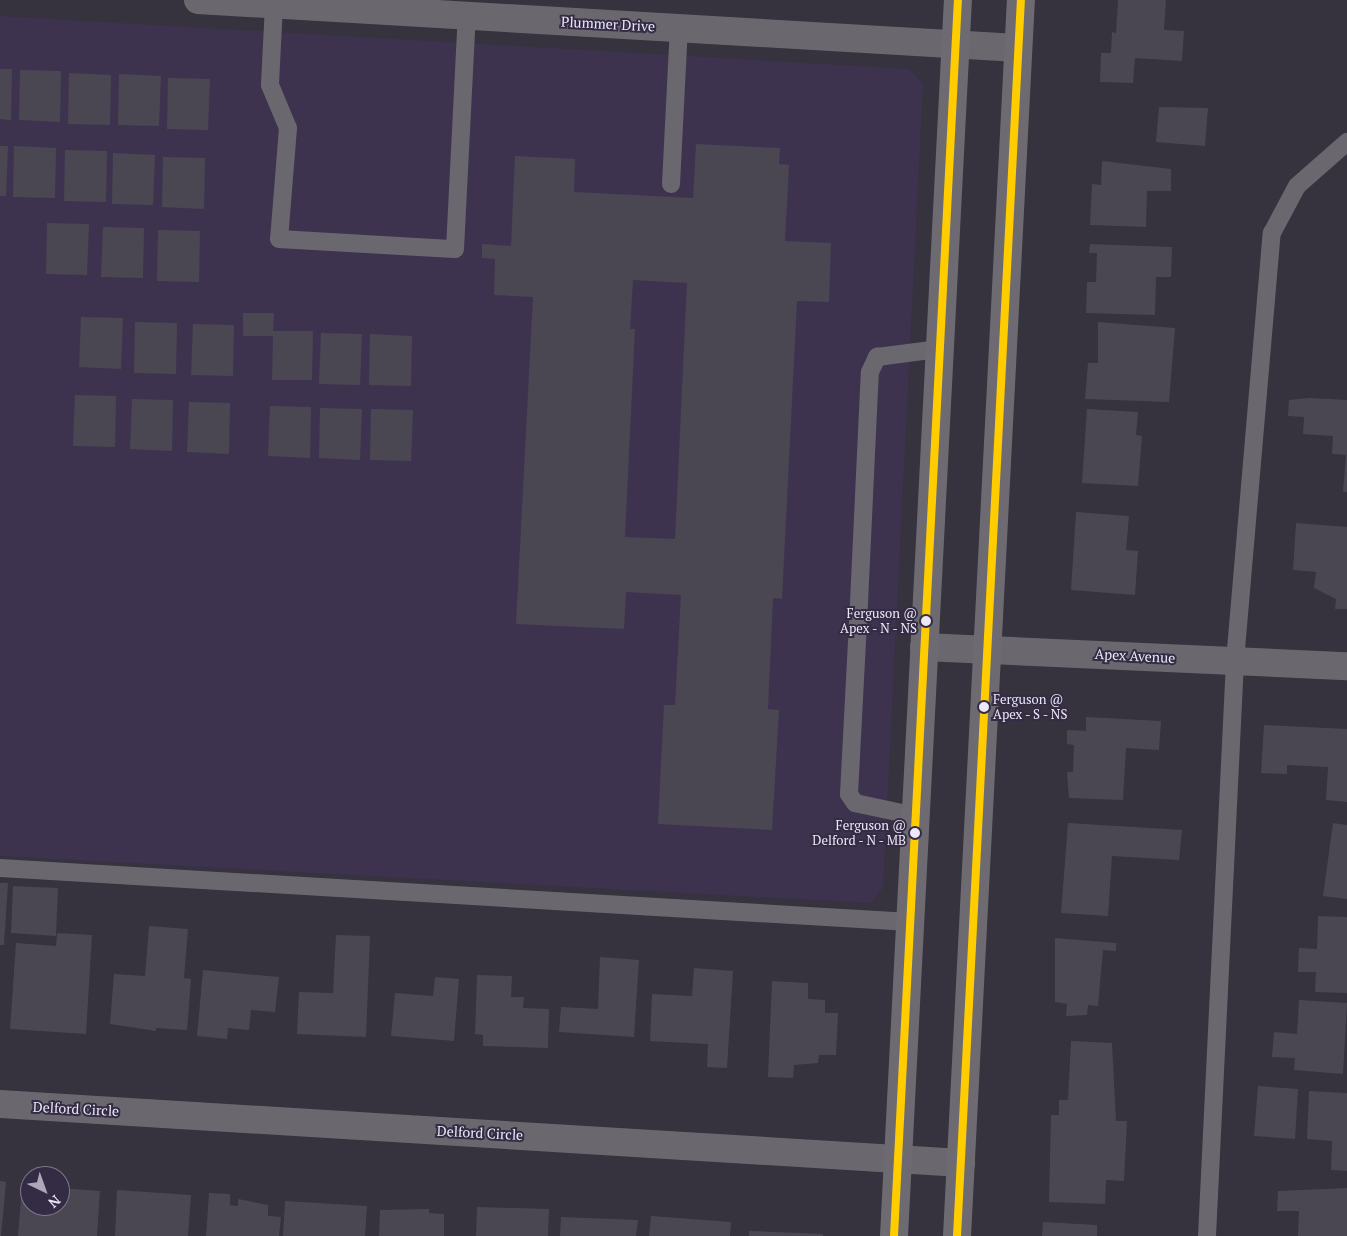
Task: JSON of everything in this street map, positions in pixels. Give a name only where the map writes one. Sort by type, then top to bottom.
[{"type":"main road","points":[[894,1236],[958,0]]},
{"type":"main road","points":[[957,1236],[1021,0]]},
{"type":"street","name":"Plummer Drive","points":[[198,0],[956,42],[1018,48]]},
{"type":"street","name":"Apex Avenue","points":[[924,647],[988,648],[1347,666]]},
{"type":"street","name":"Delford Circle","points":[[0,1104],[898,1157],[961,1163]]},
{"type":"lane","points":[[274,5],[270,85],[288,128],[279,239],[455,249],[467,16]]},
{"type":"lane","points":[[671,184],[679,28]]},
{"type":"lane","points":[[1207,1236],[1236,661],[1272,233],[1297,186],[1347,142]]},
{"type":"lane","points":[[916,816],[855,803],[849,794],[858,611],[870,372],[877,356],[939,349]]},
{"type":"lane","points":[[0,868],[910,922]]},
{"type":"shaded area","points":[[0,16],[909,69],[923,84],[883,888],[871,903],[0,856]]},
{"type":"building","points":[[1118,0],[1166,0],[1164,30],[1184,31],[1182,61],[1135,58],[1133,83],[1100,82],[1101,53],[1111,53],[1112,32],[1116,33]]},
{"type":"building","points":[[0,69],[12,69],[11,120],[0,119]]},
{"type":"building","points":[[20,70],[61,71],[60,122],[19,120]]},
{"type":"building","points":[[69,73],[111,75],[110,125],[68,124]]},
{"type":"building","points":[[119,74],[161,76],[159,126],[118,125]]},
{"type":"building","points":[[168,78],[210,79],[208,130],[167,129]]},
{"type":"building","points":[[1159,107],[1208,108],[1205,146],[1156,142]]},
{"type":"building","points":[[696,144],[780,148],[779,164],[789,165],[785,241],[831,243],[829,302],[797,301],[782,599],[773,598],[768,709],[779,710],[772,830],[658,824],[664,705],[675,705],[681,595],[626,592],[624,629],[516,624],[533,297],[494,295],[495,259],[482,258],[482,244],[511,246],[515,156],[575,159],[574,192],[693,198]],"holes":[[[633,280],[687,283],[675,539],[625,537],[635,329],[630,329]]]},
{"type":"building","points":[[0,146],[8,146],[6,196],[0,196]]},
{"type":"building","points":[[14,146],[56,148],[55,198],[13,197]]},
{"type":"building","points":[[65,150],[107,151],[106,202],[64,201]]},
{"type":"building","points":[[113,153],[155,155],[153,205],[112,204]]},
{"type":"building","points":[[163,157],[205,158],[204,209],[162,207]]},
{"type":"building","points":[[1102,161],[1171,169],[1171,191],[1147,191],[1146,227],[1090,225],[1092,184],[1101,185]]},
{"type":"building","points":[[47,223],[89,224],[87,275],[46,274]]},
{"type":"building","points":[[103,227],[144,228],[143,278],[101,277]]},
{"type":"building","points":[[158,230],[200,231],[199,282],[157,281]]},
{"type":"building","points":[[1090,244],[1172,247],[1171,277],[1156,277],[1155,315],[1086,313],[1087,282],[1096,282],[1097,253],[1089,253]]},
{"type":"building","points":[[243,313],[274,313],[273,331],[313,331],[312,380],[272,380],[273,336],[243,336]]},
{"type":"building","points":[[81,317],[123,318],[121,369],[79,367]]},
{"type":"building","points":[[135,322],[177,323],[176,374],[134,373]]},
{"type":"building","points":[[1098,322],[1175,328],[1169,402],[1085,399],[1088,363],[1098,363]]},
{"type":"building","points":[[193,324],[234,325],[233,376],[191,375]]},
{"type":"building","points":[[321,333],[362,334],[360,385],[319,384]]},
{"type":"building","points":[[370,334],[412,336],[411,386],[369,385]]},
{"type":"building","points":[[75,395],[116,396],[115,447],[73,446]]},
{"type":"building","points":[[1309,398],[1347,400],[1347,455],[1332,454],[1333,436],[1303,434],[1304,417],[1288,416],[1289,400]]},
{"type":"building","points":[[132,399],[173,400],[172,451],[130,449]]},
{"type":"building","points":[[189,402],[230,403],[229,454],[187,452]]},
{"type":"building","points":[[270,406],[311,407],[310,458],[268,456]]},
{"type":"building","points":[[320,408],[362,409],[360,460],[319,458]]},
{"type":"building","points":[[371,409],[413,410],[411,461],[370,460]]},
{"type":"building","points":[[1087,409],[1138,412],[1136,435],[1142,436],[1138,486],[1082,483]]},
{"type":"building","points":[[1346,455],[1347,492],[1343,492]]},
{"type":"building","points":[[1076,512],[1129,516],[1126,550],[1138,551],[1135,595],[1071,590]]},
{"type":"building","points":[[1296,523],[1347,527],[1347,609],[1335,609],[1336,599],[1314,588],[1316,572],[1293,570]]},
{"type":"building","points":[[1086,717],[1161,721],[1159,750],[1126,748],[1123,800],[1069,798],[1067,772],[1073,772],[1074,745],[1067,744],[1067,730],[1086,731]]},
{"type":"building","points":[[1264,725],[1347,729],[1347,802],[1326,800],[1328,767],[1287,765],[1287,774],[1261,773]]},
{"type":"building","points":[[1068,823],[1182,830],[1179,860],[1112,856],[1108,916],[1061,913]]},
{"type":"building","points":[[1333,823],[1347,825],[1347,899],[1323,896]]},
{"type":"building","points":[[0,883],[8,883],[4,945],[0,945]]},
{"type":"building","points":[[13,886],[58,888],[56,936],[11,933]]},
{"type":"building","points":[[1318,916],[1347,917],[1347,993],[1315,992],[1316,972],[1298,972],[1299,948],[1317,949]]},
{"type":"building","points":[[149,926],[188,929],[184,978],[191,979],[187,1030],[156,1028],[156,1031],[110,1024],[114,974],[145,976]]},
{"type":"building","points":[[57,933],[92,935],[86,1034],[10,1029],[16,943],[56,946]]},
{"type":"building","points":[[336,935],[370,936],[366,1037],[297,1034],[299,992],[333,993]]},
{"type":"building","points":[[1055,938],[1116,943],[1116,951],[1103,950],[1098,1006],[1088,1005],[1087,1015],[1066,1016],[1067,1004],[1055,1002]]},
{"type":"building","points":[[600,957],[639,960],[634,1037],[559,1032],[561,1007],[598,1009]]},
{"type":"building","points":[[694,968],[733,971],[727,1068],[707,1067],[708,1044],[650,1041],[652,994],[692,996]]},
{"type":"building","points":[[203,970],[279,977],[275,1012],[251,1010],[249,1030],[228,1028],[227,1039],[197,1036]]},
{"type":"building","points":[[477,975],[512,976],[511,997],[524,997],[523,1008],[549,1009],[548,1048],[483,1046],[483,1035],[475,1034]]},
{"type":"building","points":[[435,977],[459,979],[454,1041],[391,1036],[395,993],[433,996]]},
{"type":"building","points":[[772,981],[808,983],[808,999],[825,1000],[825,1013],[838,1013],[836,1055],[819,1055],[818,1063],[794,1065],[793,1078],[768,1077]]},
{"type":"building","points":[[1299,1000],[1347,1003],[1343,1074],[1294,1070],[1295,1058],[1272,1057],[1274,1032],[1297,1034]]},
{"type":"building","points":[[1071,1041],[1112,1043],[1116,1121],[1127,1121],[1124,1181],[1106,1180],[1105,1204],[1049,1202],[1051,1115],[1059,1115],[1059,1100],[1068,1100]]},
{"type":"building","points":[[1258,1086],[1298,1089],[1295,1139],[1254,1136]]},
{"type":"building","points":[[1309,1091],[1347,1093],[1347,1171],[1331,1170],[1332,1141],[1307,1139]]},
{"type":"building","points":[[0,1181],[6,1182],[1,1236],[0,1236]]},
{"type":"building","points":[[1347,1188],[1347,1236],[1298,1236],[1299,1211],[1277,1211],[1278,1191]]},
{"type":"building","points":[[70,1189],[100,1191],[97,1236],[18,1236],[20,1211],[20,1216],[70,1216]]},
{"type":"building","points":[[117,1190],[191,1195],[188,1236],[115,1236]]},
{"type":"building","points":[[209,1193],[230,1194],[230,1205],[238,1206],[238,1199],[268,1205],[268,1216],[281,1217],[279,1236],[206,1236]]},
{"type":"building","points":[[285,1201],[367,1206],[365,1236],[283,1236]]},
{"type":"building","points":[[477,1207],[549,1209],[548,1236],[476,1236]]},
{"type":"building","points":[[429,1209],[429,1213],[444,1214],[444,1236],[379,1236],[380,1210]]},
{"type":"building","points":[[651,1216],[731,1222],[730,1236],[649,1236]]},
{"type":"building","points":[[561,1217],[638,1220],[636,1236],[560,1236]]},
{"type":"building","points":[[1043,1222],[1097,1225],[1097,1236],[1042,1236]]},
{"type":"building","points":[[749,1231],[823,1234],[823,1236],[749,1236]]},
{"type":"transit line","points":[[894,1236],[958,0]]},
{"type":"transit line","points":[[957,1236],[1021,0]]},
{"type":"place","name":"Ferguson @ Apex - N - NS","points":[[926,621]]},
{"type":"place","name":"Ferguson @ Apex - S - NS","points":[[984,707]]},
{"type":"place","name":"Ferguson @ Delford - N - MB","points":[[915,833]]}]
